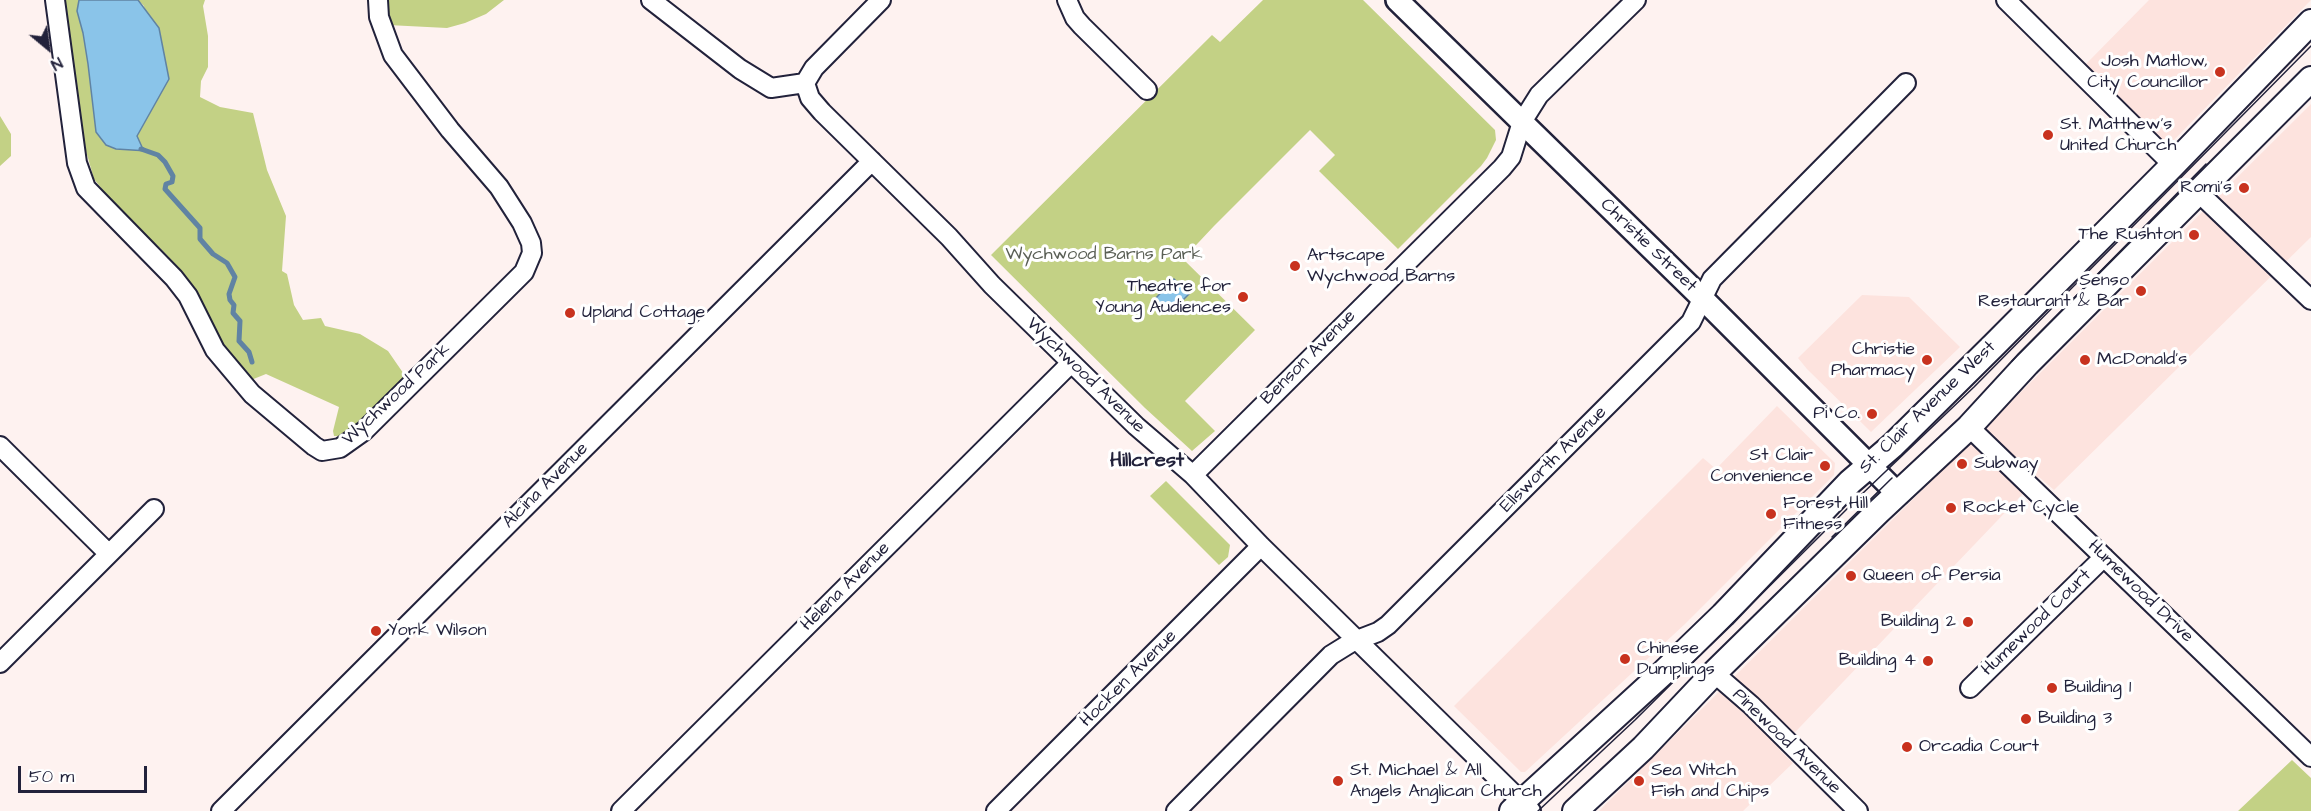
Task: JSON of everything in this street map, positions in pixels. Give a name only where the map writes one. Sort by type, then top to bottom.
[{"type":"main road","name":"St. Clair Avenue West","points":[[1522,808],[1671,665],[1842,491],[1892,446],[1987,352],[2311,22]]},
{"type":"main road","name":"St. Clair Avenue West","points":[[1575,811],[1641,750],[1714,674],[1969,427],[2027,364],[2311,79]]},
{"type":"street","name":"Wychwood Park","points":[[55,0],[77,163],[86,188],[174,278],[188,296],[215,350],[252,394],[322,451],[340,448],[364,431],[518,278],[530,263],[532,253],[531,243],[522,223],[499,187],[450,130],[393,55],[379,17],[378,0]]},
{"type":"street","points":[[651,0],[740,69],[771,88],[805,83],[814,68],[881,0]]},
{"type":"street","points":[[1067,0],[1075,18],[1082,26],[1147,90]]},
{"type":"street","name":"Christie Street","points":[[1397,0],[1703,299],[1898,494]]},
{"type":"street","name":"Benson Avenue","points":[[1193,475],[1502,168],[1511,157],[1522,122],[1539,95],[1635,0]]},
{"type":"street","points":[[2006,0],[2173,165]]},
{"type":"street","name":"Wychwood Avenue","points":[[805,83],[810,98],[822,112],[1071,363],[1136,426],[1193,475],[1522,808]]},
{"type":"street","name":"Ellsworth Avenue","points":[[1176,811],[1331,655],[1388,625],[1691,322],[1712,279],[1906,83]]},
{"type":"street","name":"Alcina Avenue","points":[[221,811],[872,161]]},
{"type":"street","points":[[2198,191],[2311,300]]},
{"type":"street","name":"Helena Avenue","points":[[621,811],[1071,363]]},
{"type":"street","name":"Humewood Drive","points":[[1969,427],[2311,757]]},
{"type":"street","points":[[0,446],[109,554]]},
{"type":"street","points":[[0,663],[154,508]]},
{"type":"street","name":"Hocken Avenue","points":[[996,811],[1261,546]]},
{"type":"street","name":"Humewood Court","points":[[1970,688],[2104,557]]},
{"type":"street","name":"Pinewood Avenue","points":[[1714,674],[1751,705],[1858,811]]},
{"type":"shaded area","points":[[2149,0],[2311,0],[2174,140],[2162,141],[2085,65]]},
{"type":"shaded area","points":[[2311,104],[2311,237],[2054,490],[2039,477],[1779,749],[1793,763],[1743,811],[1599,811]]},
{"type":"shaded area","points":[[1862,295],[1909,297],[1960,347],[1871,432],[1798,358]]},
{"type":"shaded area","points":[[1777,406],[1835,463],[1834,475],[1685,624],[1525,772],[1521,772],[1454,706],[1703,458],[1716,469]]},
{"type":"green space","points":[[66,0],[79,0],[77,11],[88,64],[96,132],[106,145],[116,149],[142,147],[137,136],[156,102],[144,6],[138,0],[205,0],[203,6],[208,36],[208,67],[201,81],[200,97],[220,107],[253,113],[267,170],[286,216],[282,271],[287,274],[294,305],[303,320],[321,318],[325,326],[360,334],[388,351],[408,380],[343,436],[334,436],[333,431],[339,407],[266,374],[251,380],[236,366],[219,340],[195,289],[160,248],[124,217],[94,179],[86,151],[65,17]]},
{"type":"green space","points":[[389,0],[504,0],[486,14],[447,28],[388,25],[385,9]]},
{"type":"green space","name":"Wychwood Barns Park","points":[[1263,0],[1363,0],[1495,130],[1496,140],[1481,166],[1398,249],[1319,171],[1335,155],[1310,130],[1214,226],[1183,259],[1255,330],[1185,401],[1215,431],[1192,451],[1145,408],[991,255],[1212,35],[1220,42]]},
{"type":"green space","points":[[0,116],[11,134],[11,156],[0,166]]},
{"type":"green space","points":[[1166,481],[1230,545],[1228,557],[1219,565],[1150,496]]},
{"type":"green space","points":[[2292,760],[2311,778],[2311,811],[2238,811]]},
{"type":"water","points":[[79,0],[138,0],[159,28],[169,79],[137,136],[142,147],[148,151],[116,149],[106,145],[96,132],[88,64],[77,11]]},
{"type":"water","points":[[1174,279],[1189,294],[1169,314],[1154,300]]},
{"type":"waterway","points":[[141,149],[158,155],[165,162],[173,176],[172,182],[166,184],[165,189],[200,228],[200,239],[213,254],[227,263],[235,277],[229,294],[230,300],[234,305],[233,313],[240,321],[239,341],[249,352],[252,362]]},
{"type":"tram line","points":[[1538,811],[1635,720],[1862,494],[1974,387],[2311,46]]},
{"type":"tram line","points":[[2012,361],[2206,164]]},
{"type":"tram line","points":[[1832,537],[1892,478]]},
{"type":"place","name":"Josh Matlow, City Councillor","points":[[2220,72]]},
{"type":"place","name":"St. Matthew's United Church","points":[[2048,135]]},
{"type":"place","name":"Romi's","points":[[2244,188]]},
{"type":"place","name":"The Rushton","points":[[2194,235]]},
{"type":"place","name":"Artscape Wychwood Barns","points":[[1295,266]]},
{"type":"place","name":"Senso Restaurant & Bar","points":[[2141,291]]},
{"type":"place","name":"Theatre for Young Audiences","points":[[1243,297]]},
{"type":"place","name":"Upland Cottage","points":[[570,313]]},
{"type":"place","name":"Christie Pharmacy","points":[[1927,360]]},
{"type":"place","name":"McDonald's","points":[[2085,360]]},
{"type":"place","name":"Pi Co.","points":[[1872,414]]},
{"type":"place","name":"Subway","points":[[1962,464]]},
{"type":"place","name":"St Clair Convenience","points":[[1825,466]]},
{"type":"place","name":"Rocket Cycle","points":[[1951,508]]},
{"type":"place","name":"Forest Hill Fitness","points":[[1771,514]]},
{"type":"place","name":"Queen of Persia","points":[[1851,576]]},
{"type":"place","name":"Building 2","points":[[1968,622]]},
{"type":"place","name":"York Wilson","points":[[376,631]]},
{"type":"place","name":"Chinese Dumplings","points":[[1625,659]]},
{"type":"place","name":"Building 4","points":[[1928,661]]},
{"type":"place","name":"Building 1","points":[[2052,688]]},
{"type":"place","name":"Building 3","points":[[2026,719]]},
{"type":"place","name":"Orcadia Court","points":[[1907,747]]},
{"type":"place","name":"St. Michael & All Angels Anglican Church","points":[[1338,781]]},
{"type":"place","name":"Sea Witch Fish and Chips","points":[[1639,781]]},
{"type":"district","name":"Hillcrest","points":[[1147,462]]}]
